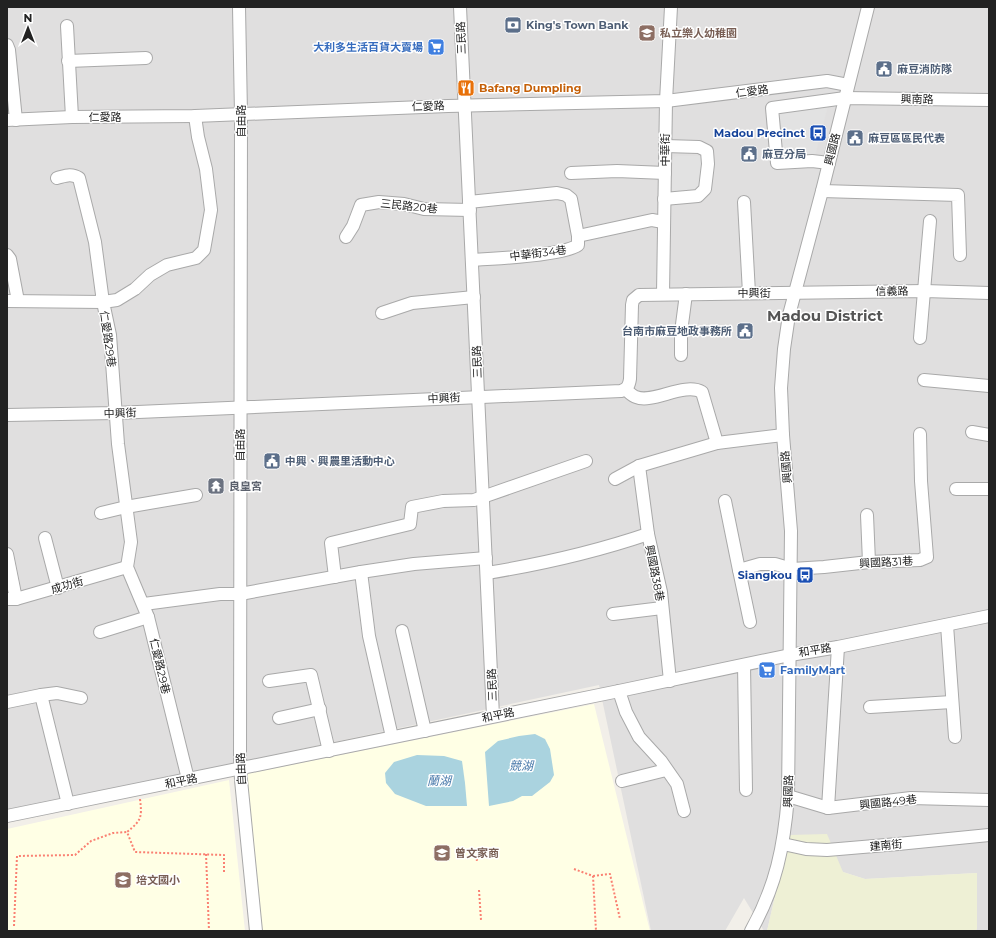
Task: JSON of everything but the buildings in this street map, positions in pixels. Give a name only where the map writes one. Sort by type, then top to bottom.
[{"type":"street","name":"自由路","points":[[240,7],[242,114],[240,407],[241,768],[256,931]]},
{"type":"street","name":"三民路","points":[[460,7],[493,716]]},
{"type":"street","name":"中華街","points":[[663,294],[666,101],[672,7]]},
{"type":"street","name":"興國路","points":[[751,931],[771,888],[783,844],[788,796],[792,568],[791,519],[783,435],[781,388],[789,315],[868,7]]},
{"type":"street","points":[[67,26],[72,117]]},
{"type":"street","points":[[7,46],[9,50],[11,120]]},
{"type":"street","points":[[68,61],[146,58]]},
{"type":"street","name":"仁愛路","points":[[11,120],[72,117],[195,116],[464,105],[666,101],[828,82],[848,85]]},
{"type":"street","name":"興南路","points":[[829,163],[812,161],[777,163],[772,108],[845,98],[989,100]]},
{"type":"street","name":"仁愛路29巷","points":[[188,779],[148,617],[144,604],[127,567],[131,542],[115,413],[110,335],[103,302],[117,300],[135,289],[150,275],[167,264],[196,258],[204,250],[211,210],[206,169],[198,137],[195,116]]},
{"type":"street","points":[[664,199],[698,196],[705,189],[708,164],[706,151],[699,147],[665,146]]},
{"type":"street","points":[[571,173],[617,171],[665,173]]},
{"type":"street","points":[[7,255],[10,259],[12,301],[103,302],[95,242],[79,178],[68,175],[56,178]]},
{"type":"street","points":[[822,190],[958,195],[960,255]]},
{"type":"street","name":"三民路20巷","points":[[346,237],[354,226],[361,205],[368,203],[378,202],[404,204],[424,209],[469,206],[557,193],[566,195],[571,199],[578,236]]},
{"type":"street","points":[[744,202],[748,293]]},
{"type":"street","name":"中華街34巷","points":[[472,260],[556,252],[574,248],[578,245],[578,236],[652,220],[663,222]]},
{"type":"street","points":[[920,338],[930,221]]},
{"type":"street","name":"信義路","points":[[795,293],[925,291],[989,293]]},
{"type":"street","name":"中興街","points":[[7,415],[115,413],[621,391],[626,390],[629,386],[633,300],[639,295],[795,293]]},
{"type":"street","points":[[681,355],[681,332],[686,294]]},
{"type":"street","points":[[382,313],[412,303],[474,297]]},
{"type":"street","points":[[924,380],[989,386]]},
{"type":"street","points":[[626,390],[635,397],[644,399],[684,390],[697,390],[702,392],[717,443]]},
{"type":"street","points":[[972,432],[989,435]]},
{"type":"street","name":"興國路31巷","points":[[739,570],[760,564],[775,564],[792,568],[824,567],[869,562],[920,560],[927,557],[921,481],[920,434]]},
{"type":"street","points":[[615,479],[639,466],[717,443],[783,435]]},
{"type":"street","points":[[335,577],[331,543],[410,524],[412,507],[443,501],[474,500],[586,461]]},
{"type":"street","name":"興國路38巷","points":[[639,466],[648,534],[661,592],[670,681]]},
{"type":"street","points":[[956,489],[989,489]]},
{"type":"street","points":[[101,513],[126,507],[196,495]]},
{"type":"street","points":[[725,501],[750,622]]},
{"type":"street","points":[[867,515],[869,562]]},
{"type":"street","points":[[487,573],[610,547],[648,534]]},
{"type":"street","points":[[45,538],[58,588]]},
{"type":"street","points":[[7,554],[12,599]]},
{"type":"street","points":[[144,604],[220,594],[240,594],[414,564],[486,558]]},
{"type":"street","name":"成功街","points":[[12,599],[58,588],[127,567]]},
{"type":"street","points":[[361,572],[369,636],[392,737]]},
{"type":"street","points":[[613,614],[662,608]]},
{"type":"street","name":"和平路","points":[[7,816],[330,751],[790,655],[838,647],[989,616]]},
{"type":"street","points":[[100,632],[148,617]]},
{"type":"street","points":[[948,625],[955,737]]},
{"type":"street","points":[[402,631],[425,731]]},
{"type":"street","points":[[828,808],[838,647]]},
{"type":"street","points":[[744,665],[746,790]]},
{"type":"street","points":[[269,681],[311,675],[330,751]]},
{"type":"street","points":[[619,691],[626,712],[639,737],[661,761],[677,784],[684,811]]},
{"type":"street","points":[[7,702],[57,693],[81,698]]},
{"type":"street","points":[[40,695],[68,804]]},
{"type":"street","points":[[870,707],[952,702]]},
{"type":"street","points":[[279,718],[320,710]]},
{"type":"street","points":[[622,781],[666,770]]},
{"type":"street","name":"興國路49巷","points":[[788,796],[828,808],[911,798],[989,800]]},
{"type":"street","name":"建南街","points":[[783,844],[806,849],[827,850],[989,835]]},
{"type":"path","points":[[14,926],[16,856],[75,855],[91,841],[113,833],[128,832],[137,824],[142,816],[139,789]]},
{"type":"path","points":[[128,832],[135,852],[224,855],[224,872]]},
{"type":"path","points":[[476,851],[477,862]]},
{"type":"path","points":[[206,854],[209,931]]},
{"type":"path","points":[[574,869],[593,876],[610,874],[620,919]]},
{"type":"path","points":[[593,876],[596,931]]},
{"type":"path","points":[[479,890],[481,920]]},
{"type":"shaded area","points":[[7,7],[989,7],[989,931],[975,931],[977,929],[977,873],[865,879],[843,872],[789,835],[767,931],[764,931],[744,898],[725,931],[651,931],[599,685],[237,763],[7,810]]},
{"type":"shaded area","points":[[828,106],[815,156],[781,160],[776,111]]},
{"type":"shaded area","points":[[705,156],[702,193],[671,199],[673,157]]},
{"type":"shaded area","name":"曾文家商","points":[[594,704],[650,931],[261,931],[246,774]]},
{"type":"shaded area","name":"培文國小","points":[[229,780],[245,931],[7,931],[7,829]]},
{"type":"shaded area","points":[[827,834],[843,872],[865,879],[977,873],[977,929],[975,931],[767,931],[789,835]]},
{"type":"water","name":"競湖","points":[[535,734],[545,739],[550,749],[554,775],[550,782],[532,796],[522,796],[513,801],[489,806],[485,752],[498,741]]},
{"type":"water","name":"蘭湖","points":[[417,755],[444,756],[462,761],[467,806],[426,806],[395,794],[386,783],[385,773],[394,762]]},
{"type":"place","name":"King's Town Bank","points":[[513,25]]},
{"type":"place","name":"私立樂人幼稚園","points":[[647,33]]},
{"type":"place","name":"大利多生活百貨大賣場","points":[[436,47]]},
{"type":"place","name":"麻豆消防隊","points":[[884,69]]},
{"type":"place","name":"Bafang Dumpling","points":[[466,88]]},
{"type":"place","name":"Madou Precinct","points":[[818,133]]},
{"type":"place","name":"麻豆區區民代表","points":[[855,138]]},
{"type":"place","name":"麻豆分局","points":[[749,154]]},
{"type":"place","name":"台南市麻豆地政事務所","points":[[745,331]]},
{"type":"place","name":"中興、興農里活動中心","points":[[272,461]]},
{"type":"place","name":"良皇宮","points":[[216,486]]},
{"type":"place","name":"Siangkou","points":[[805,575]]},
{"type":"place","name":"FamilyMart","points":[[767,670]]},
{"type":"place","name":"曾文家商","points":[[442,853]]},
{"type":"place","name":"培文國小","points":[[123,880]]},
{"type":"district","name":"Madou District","points":[[825,316]]}]
